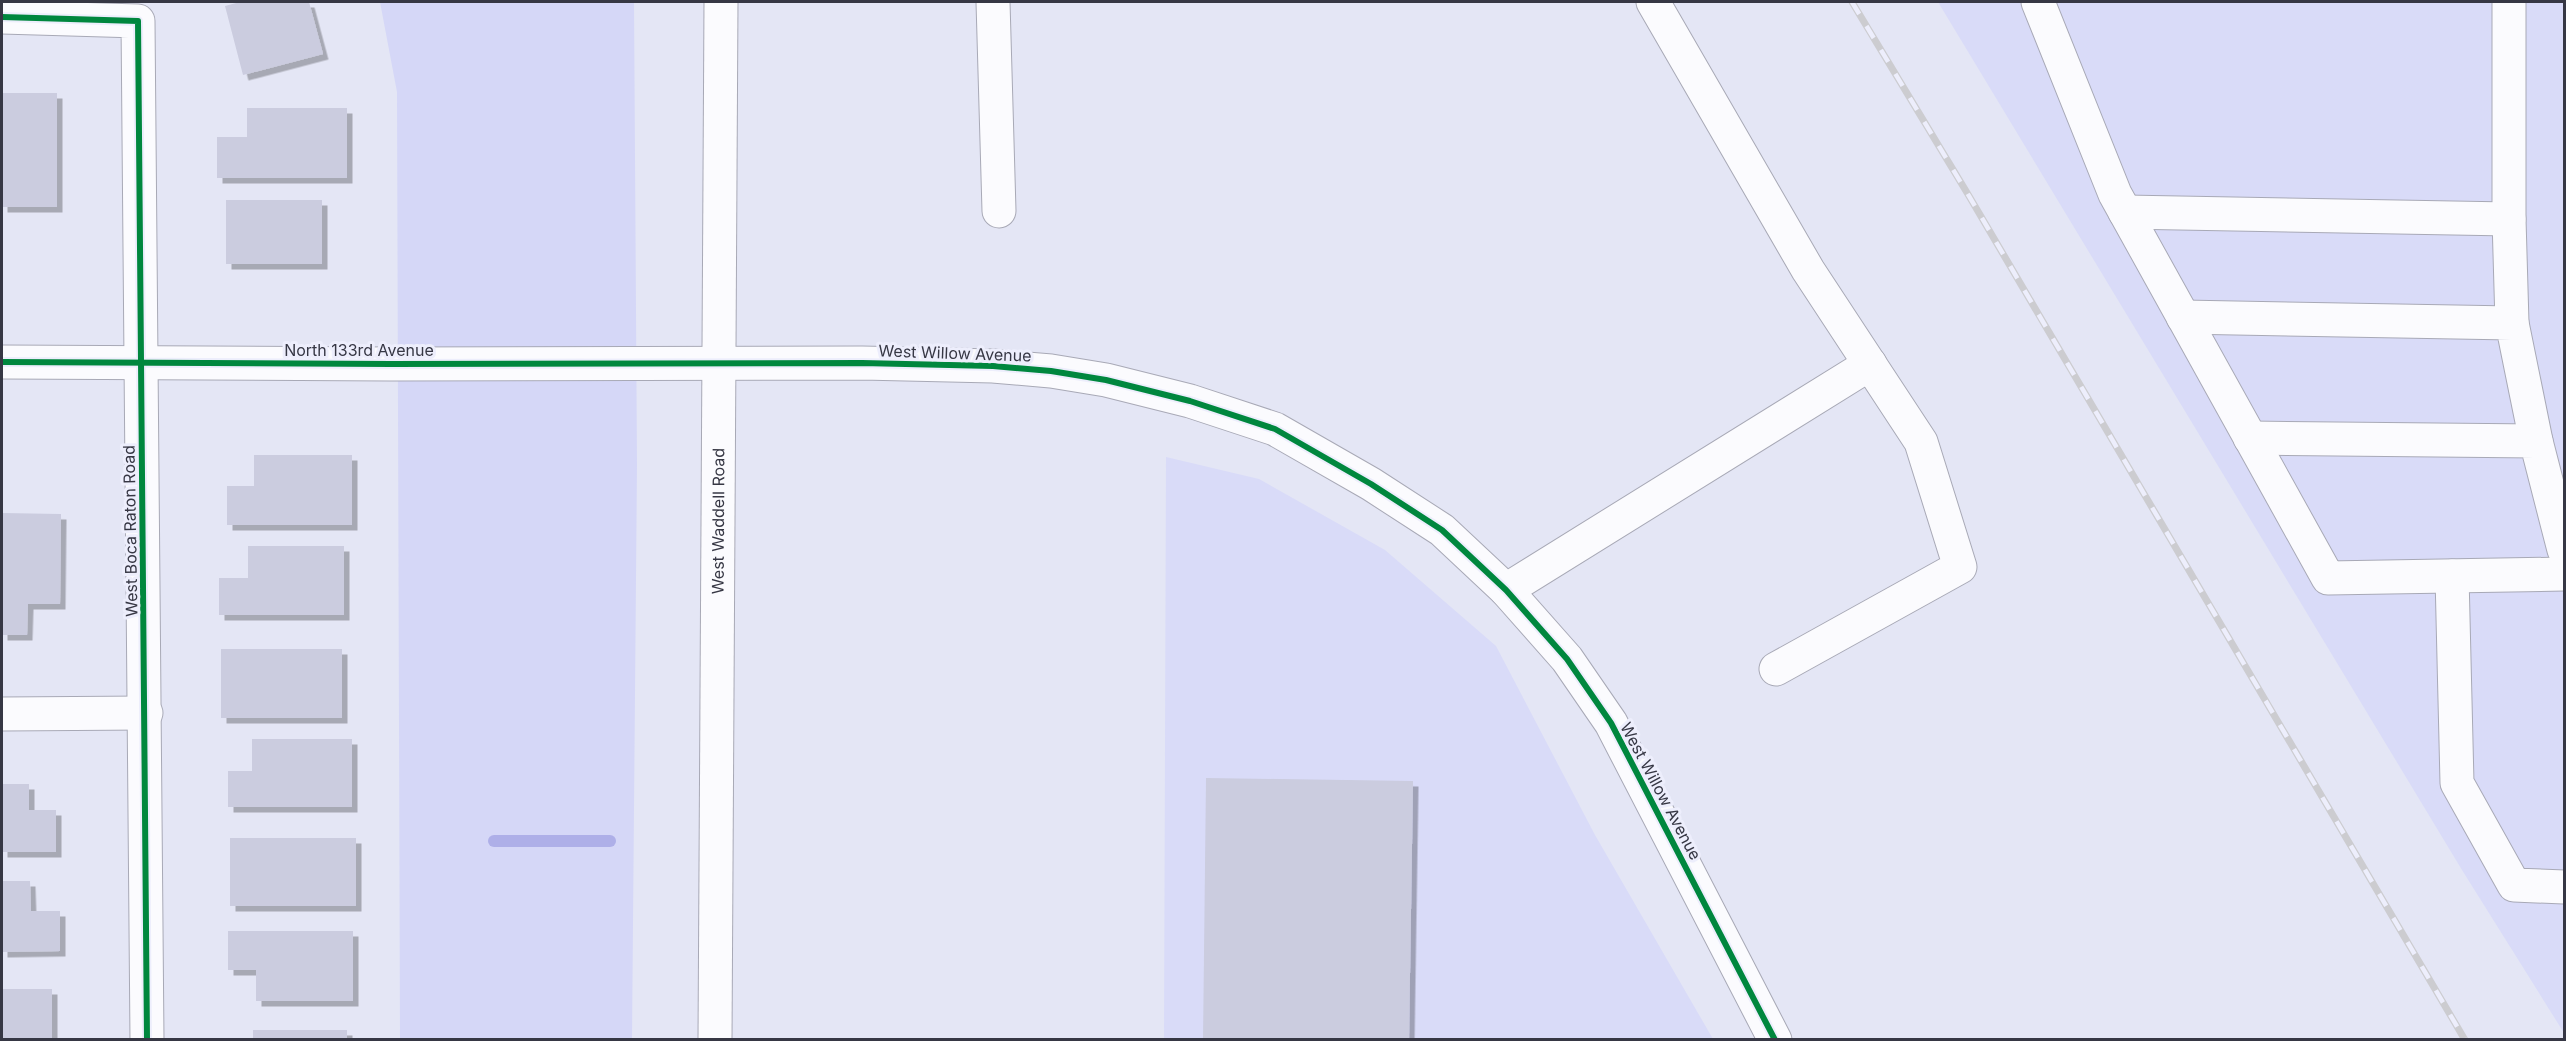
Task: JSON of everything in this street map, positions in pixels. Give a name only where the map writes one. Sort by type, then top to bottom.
[{"type":"street","name":"West Waddell Road","points":[[716,1040],[717,363],[721,2]]},
{"type":"street","points":[[993,2],[999,211]]},
{"type":"street","points":[[1653,2],[1808,270],[1921,442],[1960,567],[1776,669]]},
{"type":"street","points":[[2038,2],[2125,212],[2328,578],[2565,574]]},
{"type":"street","points":[[2509,2],[2509,219],[2512,323],[2536,441],[2565,550]]},
{"type":"street","name":"West Boca Raton Road","points":[[2,16],[138,21],[146,713],[147,1040]]},
{"type":"street","points":[[2125,212],[2509,219]]},
{"type":"street","points":[[2183,317],[2512,323]]},
{"type":"street","name":"North 133rd Avenue","points":[[2,362],[717,363]]},
{"type":"street","name":"West Willow Avenue","points":[[717,363],[918,363],[1016,368],[1106,380],[1190,401],[1275,429],[1371,484],[1442,530],[1506,590],[1567,659],[1611,723],[1775,1040]]},
{"type":"street","points":[[1506,590],[1870,364]]},
{"type":"street","points":[[2250,438],[2536,441]]},
{"type":"street","points":[[2452,576],[2457,783],[2514,885],[2565,886]]},
{"type":"street","points":[[2,714],[146,713]]},
{"type":"shaded area","points":[[380,2],[634,2],[637,464],[632,1039],[400,1039],[397,92]]},
{"type":"shaded area","points":[[1938,2],[2564,2],[2564,1033],[2462,870]]},
{"type":"shaded area","points":[[1166,457],[1259,479],[1385,550],[1496,646],[1595,835],[1713,1039],[1164,1040]]},
{"type":"building","points":[[240,2],[309,2],[323,54],[243,75],[225,6]]},
{"type":"building","points":[[2,93],[57,93],[57,207],[2,207]]},
{"type":"building","points":[[247,108],[347,108],[347,178],[217,178],[217,137],[247,137]]},
{"type":"building","points":[[226,200],[322,200],[322,264],[226,264]]},
{"type":"building","points":[[254,455],[352,455],[352,525],[227,525],[227,486],[254,486]]},
{"type":"building","points":[[2,513],[61,514],[60,604],[28,604],[27,635],[2,635]]},
{"type":"building","points":[[248,546],[344,546],[344,615],[219,615],[219,578],[248,578]]},
{"type":"building","points":[[221,649],[342,649],[342,718],[221,718]]},
{"type":"building","points":[[252,739],[352,739],[352,807],[228,807],[228,771],[252,771]]},
{"type":"building","points":[[1206,778],[1413,781],[1409,1040],[1203,1040]]},
{"type":"building","points":[[2,784],[29,784],[29,810],[56,810],[56,852],[2,852]]},
{"type":"building","points":[[230,838],[356,838],[356,906],[230,906]]},
{"type":"building","points":[[2,881],[30,881],[31,911],[60,911],[60,951],[2,952]]},
{"type":"building","points":[[228,931],[353,931],[353,1001],[256,1001],[256,970],[228,970]]},
{"type":"building","points":[[2,989],[52,989],[52,1040],[2,1040]]},
{"type":"building","points":[[253,1030],[347,1030],[347,1040],[253,1040]]},
{"type":"waterway","points":[[494,841],[610,841]]},
{"type":"railway","points":[[1852,2],[1969,196],[2465,1040]]},
{"type":"cycle path","points":[[2,17],[138,21],[147,1040]]},
{"type":"cycle path","points":[[2,362],[862,363],[993,366],[1051,371],[1106,380],[1190,401],[1275,429],[1371,484],[1442,530],[1506,590],[1567,659],[1611,723],[1775,1040]]}]
